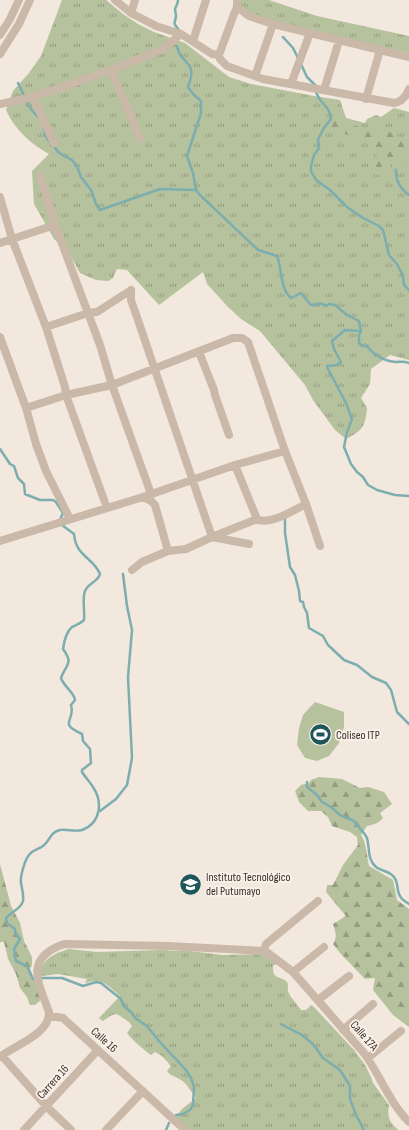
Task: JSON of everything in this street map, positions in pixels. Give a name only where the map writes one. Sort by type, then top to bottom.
[{"type":"street","points":[[0,35],[19,0]]},
{"type":"street","points":[[0,54],[19,24],[30,0]]},
{"type":"street","points":[[115,0],[131,13],[156,26],[181,34],[212,54],[219,54]]},
{"type":"street","points":[[131,13],[135,0]]},
{"type":"street","points":[[193,41],[206,0]]},
{"type":"street","points":[[409,57],[273,24],[250,16],[237,4],[219,54],[220,59],[227,66],[255,76],[366,99],[394,103],[400,102],[407,95],[409,89]]},
{"type":"street","points":[[255,76],[273,24]]},
{"type":"street","points":[[0,104],[33,97],[111,70],[163,49],[181,34]]},
{"type":"street","points":[[291,84],[310,34]]},
{"type":"street","points":[[324,90],[339,41]]},
{"type":"street","points":[[366,99],[380,50]]},
{"type":"street","points":[[111,70],[134,121],[140,139]]},
{"type":"street","points":[[33,97],[54,144]]},
{"type":"street","points":[[40,176],[55,225],[100,345],[112,385],[151,494]]},
{"type":"street","points":[[0,197],[12,239],[46,327],[65,387],[66,395],[107,508]]},
{"type":"street","points":[[0,243],[55,225]]},
{"type":"street","points":[[46,327],[88,313],[97,312],[131,290],[131,300],[212,536]]},
{"type":"street","points":[[0,337],[26,408],[36,444],[63,521]]},
{"type":"street","points":[[26,408],[66,395],[112,385],[233,338],[242,338],[248,342],[320,546]]},
{"type":"street","points":[[199,352],[230,435]]},
{"type":"street","points":[[0,541],[143,497],[235,465],[285,450]]},
{"type":"street","points":[[235,465],[257,519],[263,522],[274,519],[292,512],[306,504]]},
{"type":"street","points":[[143,497],[152,500],[155,505],[168,551]]},
{"type":"street","points":[[132,570],[142,562],[168,551],[186,549],[212,536],[257,519]]},
{"type":"street","points":[[212,536],[249,544]]},
{"type":"street","points":[[71,1130],[47,1107],[1,1056],[38,1033],[46,1026],[49,1012],[37,979],[41,958],[54,948],[64,944],[168,946],[264,952],[266,944],[318,901]]},
{"type":"street","points":[[293,972],[324,947]]},
{"type":"street","name":"Calle 17A","points":[[264,952],[268,953],[293,972],[368,1058],[393,1102],[409,1122]]},
{"type":"street","points":[[318,1000],[349,976]]},
{"type":"street","points":[[343,1030],[373,1004]]},
{"type":"street","name":"Calle 16","points":[[49,1017],[63,1018],[185,1130]]},
{"type":"street","points":[[368,1058],[401,1031]]},
{"type":"street","name":"Carrera 16","points":[[24,1130],[47,1107],[98,1050]]},
{"type":"street","points":[[106,1130],[143,1091]]},
{"type":"green space","points":[[62,0],[106,0],[138,24],[154,32],[185,43],[229,77],[251,84],[340,100],[346,118],[365,123],[367,119],[376,115],[381,117],[394,108],[409,112],[409,360],[390,355],[371,369],[370,384],[361,398],[367,408],[365,420],[360,430],[356,433],[346,439],[335,430],[313,400],[305,385],[260,331],[241,319],[228,307],[207,284],[203,272],[159,305],[127,270],[117,269],[113,278],[108,281],[96,280],[80,273],[69,253],[54,239],[34,204],[32,171],[49,154],[24,136],[14,124],[6,110],[13,91],[29,73],[41,56]]},
{"type":"green space","points":[[239,0],[269,0],[317,16],[409,36],[409,53],[326,36],[252,14],[241,6]]},
{"type":"green space","points":[[333,119],[342,120],[345,123],[363,128],[388,131],[397,136],[409,138],[409,168],[396,158],[384,176],[374,174],[373,167],[377,153],[372,146],[334,129],[331,125]]},
{"type":"green space","name":"Coliseo ITP","points":[[315,702],[344,712],[344,727],[339,743],[329,756],[317,761],[305,758],[297,745],[299,728],[303,715]]},
{"type":"green space","points":[[319,777],[342,779],[360,788],[368,787],[384,792],[392,804],[380,813],[383,818],[381,820],[376,824],[367,826],[361,835],[365,845],[369,866],[393,880],[397,900],[409,909],[409,1027],[393,1015],[373,990],[375,978],[365,979],[333,944],[336,936],[333,924],[346,916],[326,892],[327,885],[333,885],[343,865],[358,845],[357,837],[350,832],[332,826],[328,817],[321,811],[308,811],[299,802],[295,791],[301,785],[309,783],[311,780]]},
{"type":"green space","points":[[0,864],[11,906],[20,923],[24,941],[32,957],[32,965],[30,969],[41,1000],[35,1005],[30,1005],[27,997],[20,988],[16,974],[8,959],[4,942],[0,942]]},
{"type":"green space","points":[[69,949],[97,952],[182,950],[222,955],[261,954],[267,956],[278,963],[273,966],[274,973],[277,977],[287,982],[289,993],[301,1010],[306,1010],[311,1005],[314,1007],[354,1050],[365,1065],[373,1083],[389,1105],[389,1119],[398,1130],[187,1130],[176,1117],[182,1109],[196,1098],[187,1085],[167,1071],[171,1066],[162,1056],[155,1052],[151,1055],[138,1045],[127,1033],[132,1026],[129,1022],[117,1014],[112,1015],[103,1021],[99,1018],[120,996],[108,985],[101,982],[91,981],[85,983],[87,979],[58,974],[42,976],[40,974],[41,968],[50,957]]},
{"type":"waterway","points":[[178,0],[175,9],[176,16],[174,23],[179,30]]},
{"type":"waterway","points":[[283,37],[293,48],[299,60]]},
{"type":"waterway","points":[[177,46],[182,57],[190,67],[191,78],[188,87],[201,101],[201,113],[187,156],[193,173],[196,190],[258,250],[277,256],[283,284],[287,294],[291,298],[301,293],[311,305],[320,303],[326,306],[329,304],[335,305],[347,315],[359,321],[361,331],[359,335],[359,343],[362,346],[367,346],[376,355],[383,359],[409,363]]},
{"type":"waterway","points":[[301,64],[307,77],[316,86]]},
{"type":"waterway","points":[[18,83],[30,108],[38,117]]},
{"type":"waterway","points":[[316,91],[319,98],[329,110],[331,119],[318,139],[319,148],[314,155],[311,171],[316,180],[330,190],[347,207],[363,218],[379,226],[383,230],[389,255],[397,264],[403,276],[404,285],[409,290]]},
{"type":"waterway","points":[[44,128],[45,135],[49,141]]},
{"type":"waterway","points":[[53,145],[59,153],[72,160],[77,166],[81,177],[91,190],[100,210],[160,189],[196,190]]},
{"type":"waterway","points":[[396,170],[396,177],[399,184],[409,195]]},
{"type":"waterway","points":[[361,331],[345,330],[332,341],[334,349],[341,362],[337,365],[327,366],[346,403],[352,419],[347,432],[344,447],[351,464],[368,485],[377,490],[395,495],[409,496]]},
{"type":"waterway","points":[[0,449],[10,464],[14,466],[18,478],[24,484],[25,494],[40,500],[53,500],[56,502],[63,513],[60,520],[62,525],[74,534],[75,542],[78,548],[97,568],[100,574],[99,577],[86,588],[84,598],[84,620],[72,627],[66,637],[63,649],[69,661],[61,678],[73,694],[75,700],[71,705],[72,710],[69,721],[70,727],[82,734],[83,741],[90,749],[91,763],[82,770],[82,772],[96,793],[99,805],[98,812],[93,822],[82,830],[60,830],[54,833],[43,846],[28,856],[25,863],[21,880],[23,894],[22,904],[6,918],[7,923],[15,929],[15,933],[20,939],[14,949],[16,961],[27,966],[33,979]]},
{"type":"waterway","points":[[285,518],[285,533],[290,567],[295,575],[300,601],[303,602],[307,613],[309,628],[323,636],[328,645],[344,660],[357,665],[372,677],[386,683],[391,690],[397,712],[409,724]]},
{"type":"waterway","points":[[100,811],[116,799],[127,785],[132,758],[128,677],[132,630],[123,574]]},
{"type":"waterway","points":[[307,782],[307,787],[317,795],[322,802],[331,807],[340,815],[354,821],[367,838],[371,861],[376,867],[391,874],[395,878],[400,896],[409,904]]},
{"type":"waterway","points":[[41,978],[62,978],[83,986],[96,982],[101,983],[121,999],[124,1006],[135,1018],[147,1026],[186,1070],[191,1078],[194,1087],[193,1105],[190,1110],[183,1114],[176,1115]]},
{"type":"waterway","points":[[281,1024],[302,1035],[313,1044],[323,1058],[340,1070],[350,1086],[350,1099],[364,1130]]},
{"type":"waterway","points":[[166,1130],[169,1123]]},
{"type":"place","name":"Coliseo ITP","points":[[320,735]]},
{"type":"place","name":"Instituto Tecnológico del Putumayo","points":[[190,884]]}]
